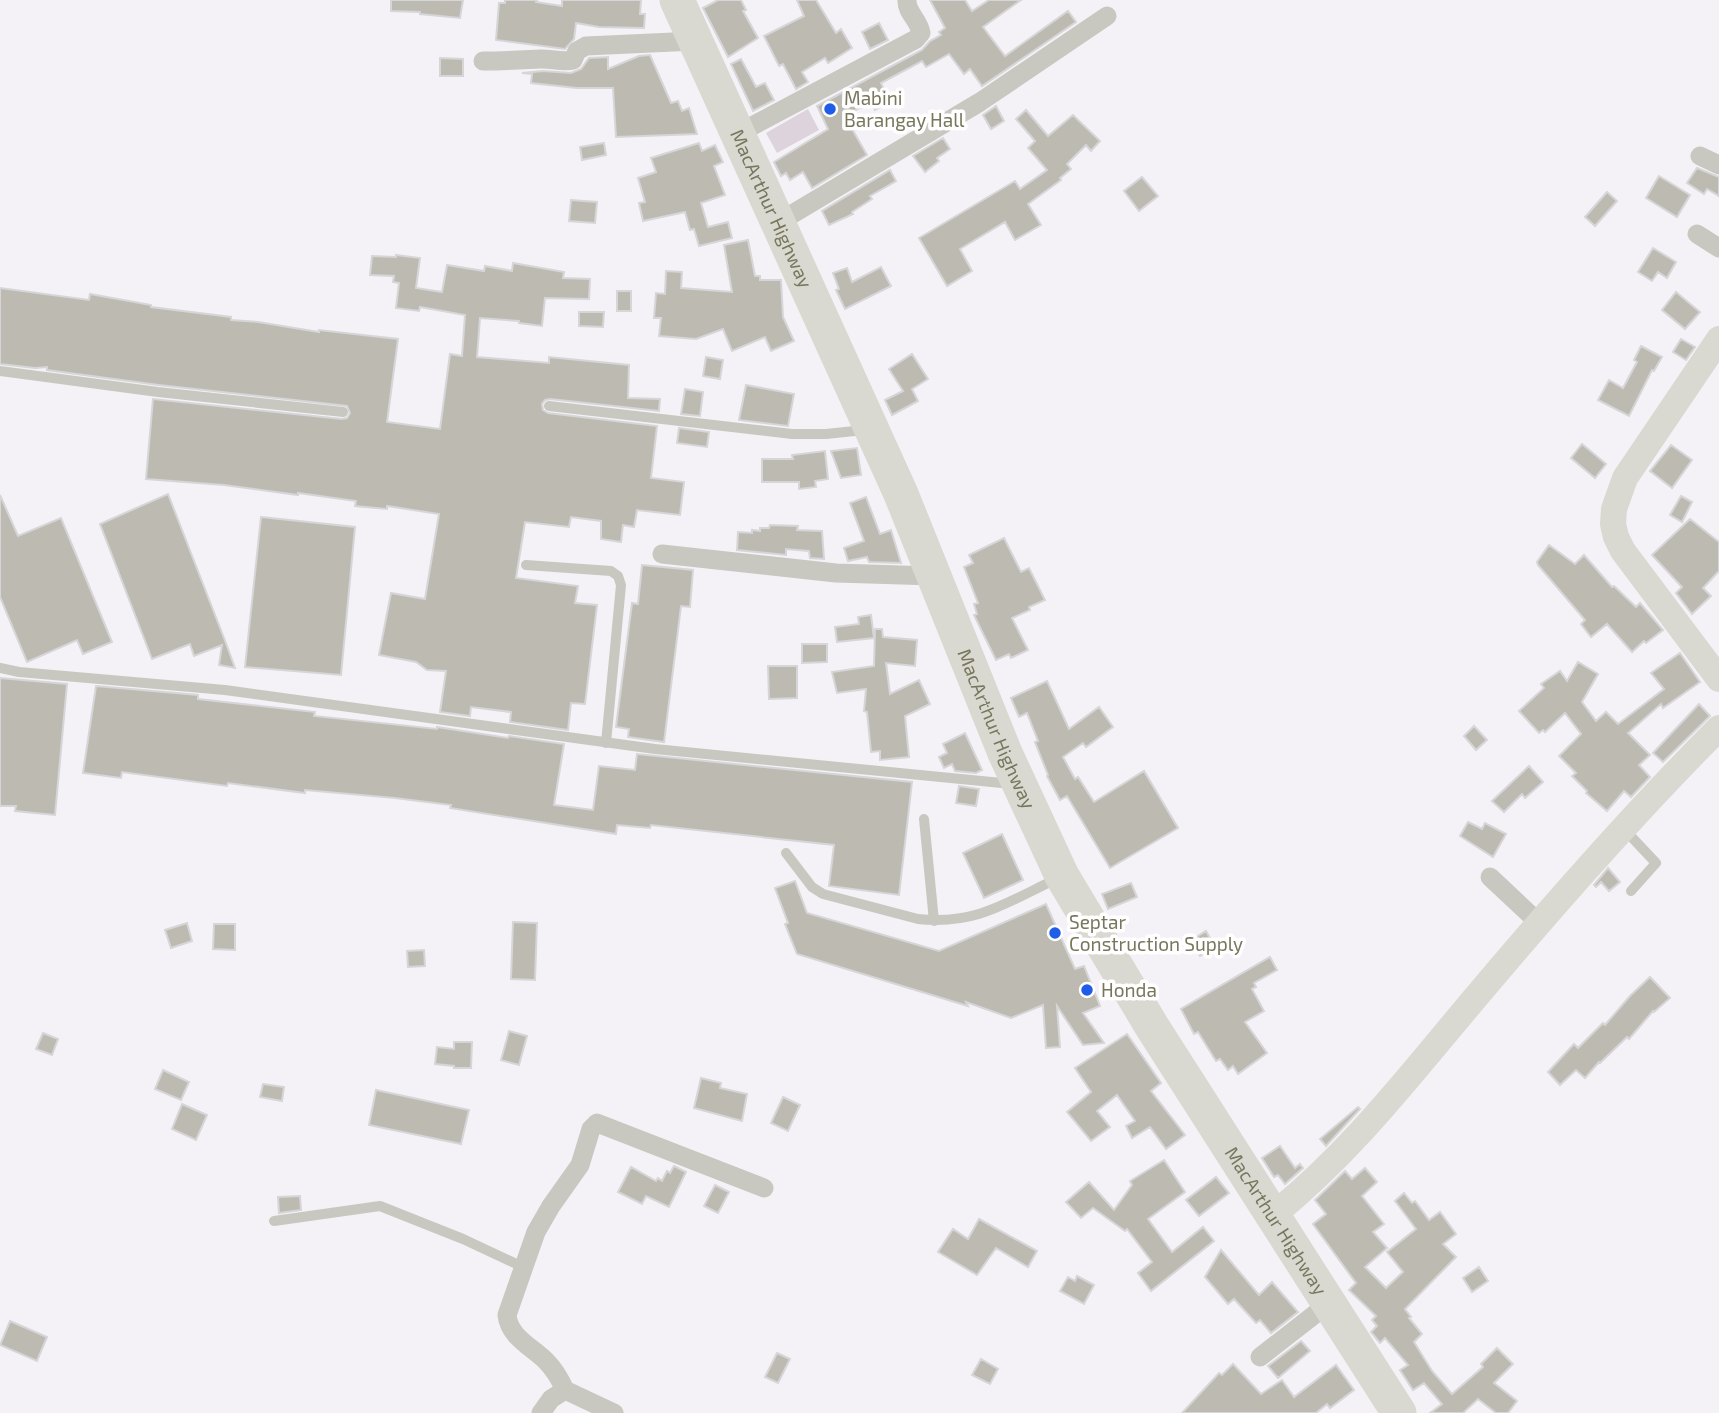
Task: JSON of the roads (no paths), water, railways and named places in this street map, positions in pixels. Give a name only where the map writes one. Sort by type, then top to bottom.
[{"type":"highway","name":"MacArthur Highway","points":[[677,0],[901,494],[1019,785],[1062,876],[1144,1015],[1399,1413]]},
{"type":"street","points":[[737,134],[916,39],[920,33],[919,25],[907,8],[907,0]]},
{"type":"street","points":[[779,222],[980,102],[1107,16]]},
{"type":"street","points":[[483,61],[515,62],[541,59],[568,62],[573,60],[577,51],[586,46],[695,41]]},
{"type":"street","points":[[1700,156],[1719,165]]},
{"type":"street","points":[[1698,234],[1719,247]]},
{"type":"street","points":[[1719,339],[1625,478],[1614,509],[1613,524],[1623,551],[1719,679]]},
{"type":"street","points":[[662,554],[836,573],[934,576]]},
{"type":"street","points":[[1272,1216],[1305,1189],[1365,1130],[1539,923],[1719,728]]},
{"type":"street","points":[[1490,877],[1539,923]]},
{"type":"street","points":[[614,1413],[565,1390],[548,1363],[513,1333],[508,1325],[508,1315],[523,1267],[542,1221],[580,1165],[591,1129],[597,1123],[764,1188]]},
{"type":"street","points":[[1260,1357],[1328,1304]]},
{"type":"street","points":[[541,1413],[551,1399],[565,1390]]},
{"type":"lane","points":[[0,371],[343,412]]},
{"type":"lane","points":[[549,406],[792,434],[872,430]]},
{"type":"lane","points":[[526,565],[611,571],[618,576],[621,585],[606,743]]},
{"type":"lane","points":[[0,668],[19,672],[225,690],[606,743],[1019,785]]},
{"type":"lane","points":[[924,819],[934,920]]},
{"type":"lane","points":[[1624,828],[1656,863],[1631,891]]},
{"type":"lane","points":[[786,853],[812,887],[823,894],[918,919],[956,920],[981,915],[1062,876]]},
{"type":"lane","points":[[274,1221],[380,1206],[463,1239],[523,1267]]},
{"type":"place","name":"Mabini Barangay Hall","points":[[830,109]]},
{"type":"place","name":"Septar Construction Supply","points":[[1055,933]]},
{"type":"place","name":"Honda","points":[[1087,990]]}]
